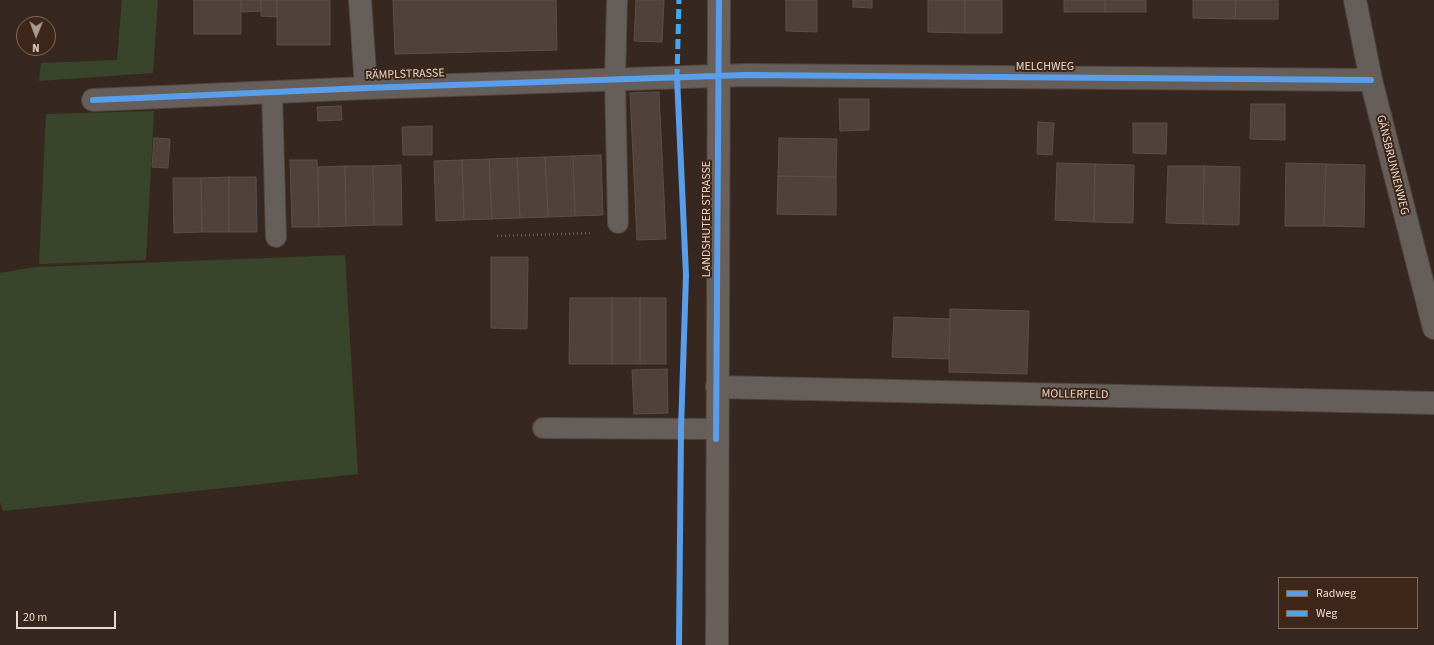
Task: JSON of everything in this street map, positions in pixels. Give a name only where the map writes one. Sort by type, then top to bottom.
[{"type":"main road","name":"LANDSHUTER STRASSE","points":[[717,645],[719,0]]},
{"type":"street","points":[[360,0],[366,88]]},
{"type":"street","name":"GÄNSBRUNNENWEG","points":[[1355,0],[1371,80],[1434,328]]},
{"type":"street","name":"MELCHWEG","points":[[718,77],[868,76],[1371,80]]},
{"type":"street","name":"RÄMPLSTRASSE","points":[[93,100],[366,88],[615,79],[718,77]]},
{"type":"street","name":"MOLLERFELD","points":[[717,387],[1434,403]]},
{"type":"lane","points":[[617,0],[615,79],[618,223]]},
{"type":"lane","points":[[272,92],[276,237]]},
{"type":"lane","points":[[543,428],[717,434]]},
{"type":"path","points":[[497,236],[612,232],[618,223]]},
{"type":"green space","points":[[122,0],[158,0],[153,73],[39,81],[41,63],[117,60]]},
{"type":"green space","points":[[154,111],[146,260],[39,264],[46,114]]},
{"type":"green space","points":[[345,255],[358,474],[3,511],[0,502],[0,273],[35,267]]},
{"type":"building","points":[[194,0],[241,0],[241,34],[194,34]]},
{"type":"building","points":[[241,0],[261,0],[261,11],[241,12]]},
{"type":"building","points":[[261,0],[277,0],[277,17],[261,16]]},
{"type":"building","points":[[277,0],[330,0],[330,45],[277,45]]},
{"type":"building","points":[[393,0],[556,0],[557,50],[395,54]]},
{"type":"building","points":[[636,0],[664,0],[662,42],[634,41]]},
{"type":"building","points":[[786,0],[817,0],[817,32],[786,31]]},
{"type":"building","points":[[853,0],[872,0],[872,8],[853,7]]},
{"type":"building","points":[[928,0],[965,0],[965,33],[928,32]]},
{"type":"building","points":[[965,0],[1002,0],[1002,33],[965,33]]},
{"type":"building","points":[[1064,0],[1105,0],[1105,12],[1064,12]]},
{"type":"building","points":[[1105,0],[1146,0],[1146,12],[1105,12]]},
{"type":"building","points":[[1193,0],[1236,0],[1235,19],[1193,18]]},
{"type":"building","points":[[1236,0],[1278,0],[1278,19],[1235,19]]},
{"type":"building","points":[[659,92],[666,239],[637,240],[630,93]]},
{"type":"building","points":[[839,99],[869,99],[869,130],[840,131]]},
{"type":"building","points":[[1251,104],[1285,104],[1285,140],[1250,139]]},
{"type":"building","points":[[341,106],[342,120],[318,121],[317,107]]},
{"type":"building","points":[[1038,122],[1054,123],[1052,155],[1037,154]]},
{"type":"building","points":[[1133,123],[1167,123],[1166,154],[1133,153]]},
{"type":"building","points":[[432,126],[432,155],[403,155],[402,127]]},
{"type":"building","points":[[154,138],[170,139],[168,168],[152,167]]},
{"type":"building","points":[[779,138],[837,139],[836,177],[778,176]]},
{"type":"building","points":[[601,155],[603,215],[575,216],[573,156]]},
{"type":"building","points":[[573,156],[575,216],[548,217],[545,157]]},
{"type":"building","points":[[545,157],[548,217],[520,218],[517,158]]},
{"type":"building","points":[[517,158],[520,218],[492,219],[489,159]]},
{"type":"building","points":[[489,159],[492,219],[464,220],[462,160]]},
{"type":"building","points":[[290,160],[317,160],[319,227],[292,227]]},
{"type":"building","points":[[462,160],[464,220],[436,221],[434,161]]},
{"type":"building","points":[[1057,163],[1095,164],[1094,222],[1055,220]]},
{"type":"building","points":[[1286,163],[1326,164],[1324,226],[1285,226]]},
{"type":"building","points":[[1095,164],[1134,165],[1133,223],[1094,222]]},
{"type":"building","points":[[1326,164],[1365,165],[1364,227],[1324,226]]},
{"type":"building","points":[[401,165],[402,225],[374,225],[373,166]]},
{"type":"building","points":[[345,166],[346,226],[319,227],[318,167]]},
{"type":"building","points":[[345,166],[373,166],[374,225],[346,226]]},
{"type":"building","points":[[1168,166],[1204,166],[1203,224],[1166,223]]},
{"type":"building","points":[[1204,166],[1240,167],[1239,225],[1203,224]]},
{"type":"building","points":[[778,176],[836,177],[836,215],[777,214]]},
{"type":"building","points":[[229,177],[256,177],[257,232],[229,232]]},
{"type":"building","points":[[229,177],[229,232],[202,232],[201,178]]},
{"type":"building","points":[[173,178],[201,178],[202,232],[174,233]]},
{"type":"building","points":[[491,257],[528,257],[527,329],[491,328]]},
{"type":"building","points":[[570,298],[612,298],[612,364],[569,364]]},
{"type":"building","points":[[612,298],[640,298],[640,364],[612,364]]},
{"type":"building","points":[[640,298],[666,298],[666,364],[640,364]]},
{"type":"building","points":[[950,309],[1029,311],[1027,374],[949,372]]},
{"type":"building","points":[[894,317],[950,319],[949,359],[892,357]]},
{"type":"building","points":[[667,369],[668,413],[634,414],[632,370]]},
{"type":"marked path","points":[[677,79],[679,0]]},
{"type":"cycle path","points":[[716,439],[719,0]]},
{"type":"cycle path","points":[[93,100],[366,88],[745,75],[1371,80]]},
{"type":"cycle path","points":[[677,77],[686,275],[681,429],[679,645]]}]
